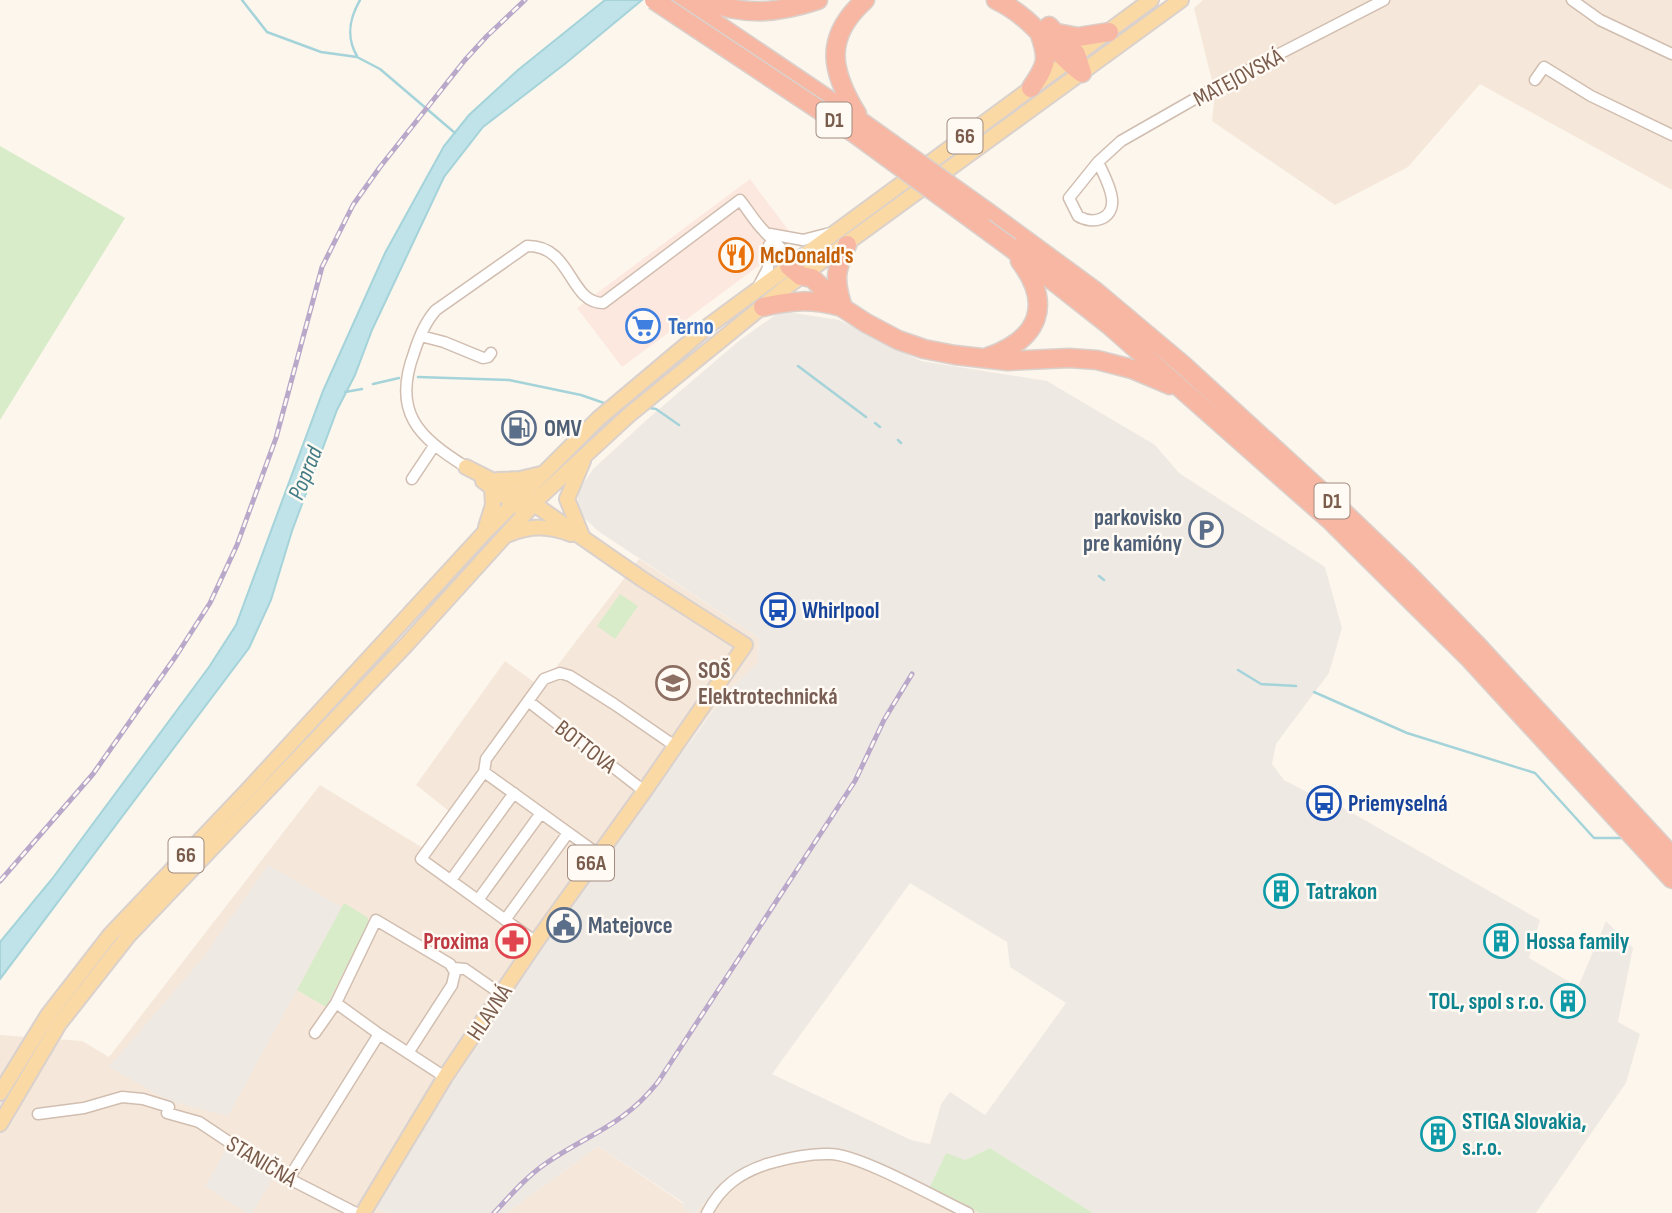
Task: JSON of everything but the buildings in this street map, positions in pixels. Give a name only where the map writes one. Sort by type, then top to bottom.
[{"type":"highway","name":"D1","points":[[654,0],[854,133],[1010,247],[1189,393],[1398,585],[1672,878]]},
{"type":"highway","name":"D1","points":[[681,0],[860,121],[986,211],[1114,307],[1183,365],[1406,572],[1672,856]]},
{"type":"highway","points":[[701,0],[726,9],[749,12],[774,11],[818,0]]},
{"type":"highway","points":[[996,0],[1023,15],[1071,57]]},
{"type":"highway","points":[[1008,0],[1056,32],[1082,73]]},
{"type":"highway","points":[[859,5],[842,29],[836,48],[836,68],[841,87],[860,121]]},
{"type":"highway","points":[[1031,88],[1044,69],[1047,57],[1038,29]]},
{"type":"highway","points":[[1056,32],[1078,37],[1108,32]]},
{"type":"highway","points":[[842,238],[836,275],[837,289],[844,308]]},
{"type":"highway","points":[[979,357],[1004,351],[1020,341],[1037,315],[1038,296],[1032,276],[1010,247]]},
{"type":"highway","points":[[795,271],[803,288],[820,302]]},
{"type":"highway","points":[[795,271],[812,278],[844,308],[898,340],[940,353],[1008,360],[1097,360],[1132,369],[1189,393]]},
{"type":"highway","points":[[762,307],[795,300],[844,308]]},
{"type":"main road","name":"66","points":[[842,238],[1071,57],[1151,0]]},
{"type":"main road","name":"66","points":[[0,1093],[48,1015],[110,935],[246,792],[484,533],[541,474],[615,405],[702,331],[757,289],[795,271],[1082,73],[1181,0]]},
{"type":"main road","name":"66","points":[[0,1125],[59,1024],[121,944],[406,645],[531,507],[630,414],[762,307],[795,271]]},
{"type":"main road","points":[[582,537],[567,499],[587,452]]},
{"type":"main road","points":[[466,467],[582,537]]},
{"type":"main road","points":[[494,484],[541,474]]},
{"type":"main road","points":[[484,533],[493,505],[494,484]]},
{"type":"main road","points":[[531,507],[561,530]]},
{"type":"main road","points":[[505,536],[524,528],[540,526],[582,537]]},
{"type":"main road","name":"HLAVNÁ","points":[[363,1213],[445,1077],[536,942],[745,645],[582,537]]},
{"type":"street","name":"MATEJOVSKÁ","points":[[1098,162],[1112,200],[1110,211],[1103,219],[1094,222],[1077,216],[1069,198],[1098,162],[1121,141],[1209,91],[1384,0]]},
{"type":"street","points":[[1572,0],[1600,20],[1672,54]]},
{"type":"street","points":[[1535,80],[1546,64],[1591,96],[1672,135]]},
{"type":"street","points":[[466,467],[434,446],[411,419],[405,400],[409,364],[427,320],[436,310],[527,246],[542,246],[554,253],[587,298],[603,303],[740,200],[765,233],[778,258],[795,271]]},
{"type":"street","points":[[765,233],[792,240],[842,238]]},
{"type":"street","points":[[765,233],[775,239],[795,271]]},
{"type":"street","points":[[757,289],[768,268],[769,245]]},
{"type":"street","points":[[421,336],[483,358],[491,353]]},
{"type":"street","points":[[412,479],[434,446]]},
{"type":"street","points":[[536,942],[421,859],[484,772],[486,759],[548,676],[565,674],[675,746]]},
{"type":"street","name":"BOTTOVA","points":[[528,701],[644,791]]},
{"type":"street","points":[[484,772],[598,854]]},
{"type":"street","points":[[451,880],[513,793]]},
{"type":"street","points":[[478,900],[541,813]]},
{"type":"street","points":[[505,920],[568,833]]},
{"type":"street","points":[[316,1033],[336,1003],[376,920],[454,968],[465,970],[501,994]]},
{"type":"street","points":[[408,1054],[452,985],[454,968]]},
{"type":"street","points":[[336,1003],[445,1077]]},
{"type":"street","points":[[289,1178],[379,1034]]},
{"type":"street","name":"STANIČNÁ","points":[[38,1114],[84,1108],[122,1097],[143,1099],[199,1122],[268,1168],[356,1213]]},
{"type":"street","points":[[708,1213],[720,1192],[743,1173],[787,1158],[833,1153],[881,1172],[968,1213]]},
{"type":"shaded area","points":[[1203,0],[1672,0],[1672,190],[1480,84],[1408,167],[1335,205],[1212,121],[1215,93],[1194,8]]},
{"type":"shaded area","points":[[750,179],[795,239],[622,367],[577,308]]},
{"type":"shaded area","points":[[781,311],[839,320],[921,361],[1047,381],[1155,445],[1179,473],[1325,567],[1342,628],[1329,673],[1276,744],[1272,764],[1284,780],[1324,797],[1540,920],[1529,958],[1578,987],[1606,921],[1633,948],[1618,1022],[1640,1034],[1626,1083],[1536,1213],[1093,1213],[990,1148],[965,1160],[929,1189],[837,1150],[792,1151],[748,1167],[720,1186],[692,1213],[682,1207],[684,1203],[598,1146],[507,1213],[389,1213],[376,1208],[418,1136],[598,868],[728,690],[758,663],[759,638],[598,531],[578,512],[578,492],[593,469],[740,340]],"holes":[[[910,883],[1007,942],[1010,967],[1066,1003],[985,1115],[950,1092],[941,1104],[930,1144],[911,1140],[772,1074]]]},
{"type":"shaded area","points":[[639,559],[759,638],[758,663],[728,690],[695,734],[511,994],[418,1136],[376,1208],[389,1213],[0,1213],[0,1035],[82,1041],[109,1057],[320,785],[423,848],[449,811],[416,785],[505,661],[541,687]]},
{"type":"shaded area","points":[[268,865],[342,907],[228,1116],[170,1101],[109,1067],[202,959]]},
{"type":"shaded area","points":[[598,1146],[684,1204],[683,1207],[692,1213],[507,1213]]},
{"type":"shaded area","points":[[227,1148],[273,1178],[252,1213],[247,1213],[205,1186]]},
{"type":"shaded area","points":[[837,1150],[880,1166],[980,1213],[695,1213],[720,1186],[748,1167],[792,1151]]},
{"type":"green space","points":[[0,146],[125,218],[0,420]]},
{"type":"green space","points":[[620,594],[638,606],[615,639],[597,626]]},
{"type":"green space","points":[[344,903],[367,917],[369,922],[326,1007],[297,990]]},
{"type":"green space","points":[[990,1148],[1093,1213],[980,1213],[929,1189],[946,1153],[965,1160]]},
{"type":"water","name":"Poprad","points":[[605,0],[642,0],[483,127],[444,177],[337,410],[292,531],[271,600],[249,648],[0,979],[0,942],[52,879],[209,667],[236,625],[323,391],[385,253],[444,146],[469,115],[518,70]]},
{"type":"waterway","points":[[242,0],[267,32],[321,52],[357,57],[380,69],[455,133]]},
{"type":"waterway","points":[[357,56],[351,42],[350,28],[360,0]]},
{"type":"waterway","points":[[798,366],[866,417]]},
{"type":"waterway","points":[[418,377],[509,380],[581,395],[604,403]]},
{"type":"waterway","points":[[373,384],[399,378]]},
{"type":"waterway","points":[[345,392],[362,389]]},
{"type":"waterway","points":[[650,408],[656,409],[679,425]]},
{"type":"waterway","points":[[875,423],[880,427]]},
{"type":"waterway","points":[[898,440],[901,443]]},
{"type":"waterway","points":[[1099,576],[1104,580]]},
{"type":"waterway","points":[[1238,670],[1261,684],[1296,686]]},
{"type":"waterway","points":[[1314,692],[1407,733],[1535,773],[1594,838],[1623,838]]},
{"type":"railway","points":[[0,881],[93,774],[210,603],[237,545],[276,438],[322,267],[353,205],[465,60],[525,0]]},
{"type":"railway","points":[[494,1213],[538,1169],[618,1120],[658,1082],[855,781],[884,720],[912,674]]},
{"type":"place","name":"McDonald's","points":[[736,255]]},
{"type":"place","name":"Terno","points":[[643,326]]},
{"type":"place","name":"OMV","points":[[519,428]]},
{"type":"place","name":"parkovisko pre kamióny","points":[[1206,530]]},
{"type":"place","name":"Whirlpool","points":[[778,610]]},
{"type":"place","name":"SOŠ Elektrotechnická","points":[[673,683]]},
{"type":"place","name":"Priemyselná","points":[[1324,803]]},
{"type":"place","name":"Tatrakon","points":[[1281,891]]},
{"type":"place","name":"Matejovce","points":[[564,925]]},
{"type":"place","name":"Proxima","points":[[513,941]]},
{"type":"place","name":"Hossa family","points":[[1501,941]]},
{"type":"place","name":"TOL, spol s r.o.","points":[[1568,1001]]},
{"type":"place","name":"STIGA Slovakia, s.r.o.","points":[[1438,1134]]}]
